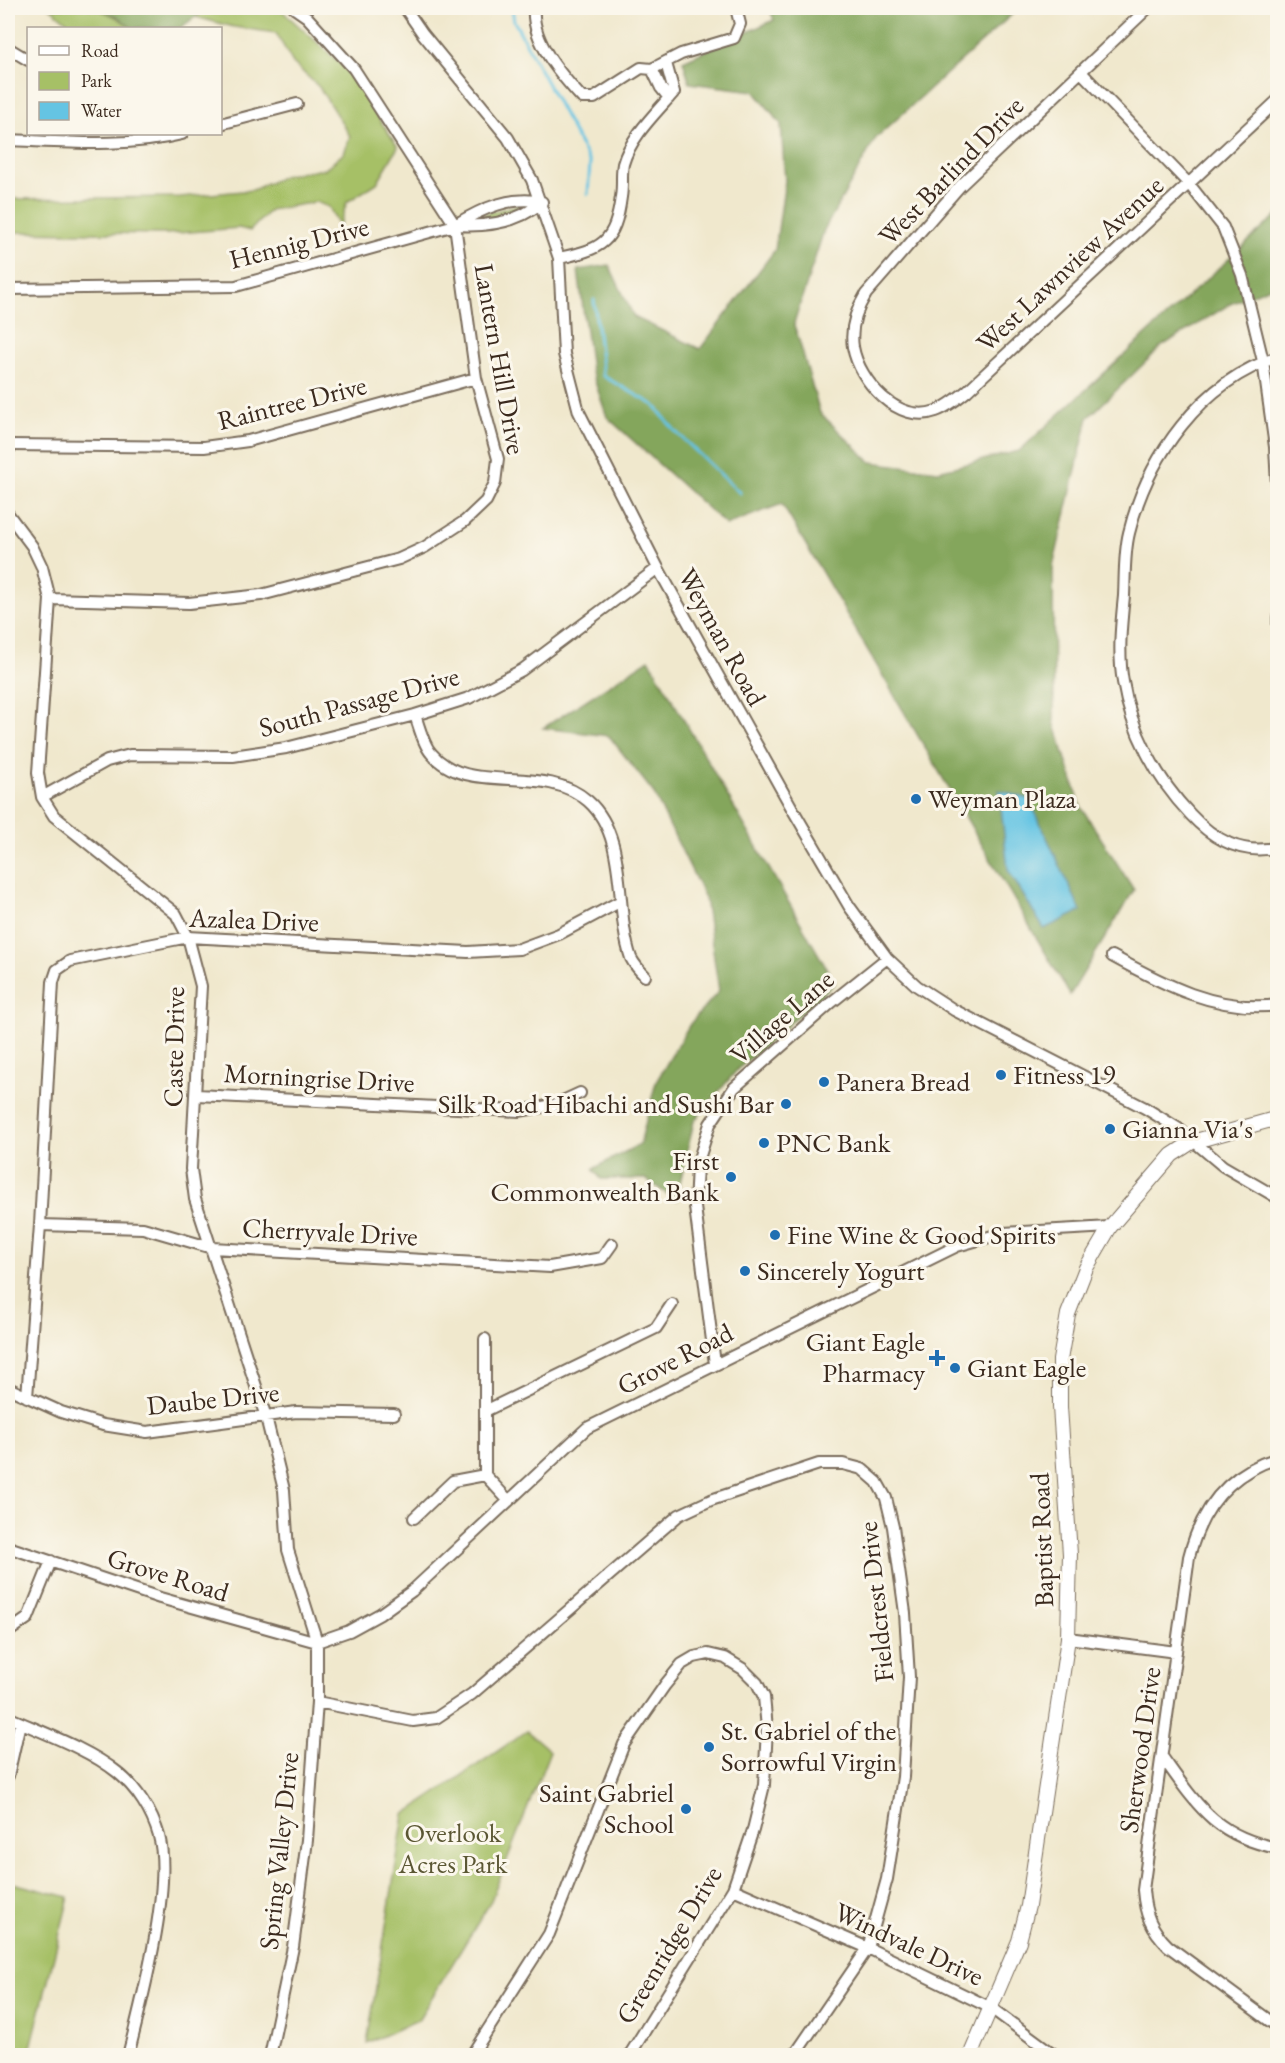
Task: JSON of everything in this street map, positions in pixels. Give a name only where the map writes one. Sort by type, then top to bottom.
[{"type":"main road","name":"Baptist Road","points":[[970,2055],[1019,1941],[1028,1906],[1068,1638],[1070,1554],[1060,1407],[1060,1360],[1063,1337],[1076,1291],[1110,1227],[1154,1173],[1172,1155],[1192,1142],[1278,1118]]},
{"type":"street","name":"Lantern Hill Drive","points":[[50,599],[189,603],[261,595],[399,559],[425,547],[465,521],[486,501],[495,483],[498,459],[476,378],[455,225],[354,69],[307,17],[294,8]]},
{"type":"street","name":"Weyman Road","points":[[405,8],[423,34],[508,138],[542,202],[559,258],[564,354],[579,412],[658,568],[804,830],[849,906],[887,958],[917,986],[954,1010],[1145,1108],[1179,1129],[1223,1166],[1278,1198]]},
{"type":"street","points":[[534,8],[533,17],[539,39],[566,81],[582,98],[594,98],[641,68],[652,69],[681,54],[734,38],[740,24],[736,8]]},
{"type":"street","name":"West Barlind Drive","points":[[878,392],[867,378],[853,348],[852,329],[857,309],[866,294],[960,186],[1148,8]]},
{"type":"street","points":[[8,48],[27,59]]},
{"type":"street","points":[[559,258],[592,251],[612,233],[621,198],[623,164],[642,128],[674,92],[666,63]]},
{"type":"street","points":[[652,69],[661,88],[669,98]]},
{"type":"street","points":[[1081,72],[1189,184],[1223,227],[1242,275],[1263,361],[1275,447],[1278,504]]},
{"type":"street","name":"West Lawnview Avenue","points":[[878,392],[906,411],[920,414],[935,412],[951,404],[1278,100]]},
{"type":"street","points":[[222,123],[297,104]]},
{"type":"street","points":[[8,140],[84,138],[158,140],[178,135]]},
{"type":"street","name":"Hennig Drive","points":[[8,289],[236,285],[455,225],[478,211],[524,198],[542,202]]},
{"type":"street","name":"Hennig Drive","points":[[455,225],[482,227],[528,214],[542,202]]},
{"type":"street","points":[[1278,357],[1263,361],[1234,379],[1196,410],[1163,451],[1149,475],[1137,504],[1128,536],[1121,660],[1123,684],[1137,733],[1160,777],[1180,804],[1202,828],[1234,847],[1248,850],[1278,847]]},
{"type":"street","name":"Raintree Drive","points":[[8,445],[204,447],[248,441],[476,378]]},
{"type":"street","points":[[8,514],[21,528],[32,546],[42,567],[50,599],[38,773],[42,797]]},
{"type":"street","name":"South Passage Drive","points":[[42,797],[107,761],[130,754],[233,756],[286,748],[415,715],[469,698],[522,670],[658,568]]},
{"type":"street","points":[[1278,617],[1278,654]]},
{"type":"street","points":[[415,715],[429,752],[447,767],[469,775],[546,781],[570,788],[590,802],[611,834],[632,959],[645,976]]},
{"type":"street","name":"Caste Drive","points":[[42,797],[54,816],[176,914],[188,937],[201,986],[197,1095],[191,1169],[195,1199],[266,1418],[284,1490],[288,1550],[317,1646]]},
{"type":"street","name":"Azalea Drive","points":[[27,1397],[40,1225],[53,982],[57,970],[70,961],[188,937],[468,952],[519,949],[559,934],[621,901]]},
{"type":"street","points":[[1112,956],[1158,982],[1189,995],[1244,1005],[1278,1005]]},
{"type":"street","name":"Village Lane","points":[[715,1364],[695,1207],[697,1165],[710,1124],[734,1088],[832,1002],[887,958]]},
{"type":"street","name":"Morningrise Drive","points":[[197,1095],[519,1111],[554,1105],[580,1093]]},
{"type":"street","name":"Cherryvale Drive","points":[[40,1225],[143,1228],[212,1248],[550,1267],[602,1258],[612,1244]]},
{"type":"street","name":"Grove Road","points":[[8,1547],[160,1598],[317,1646],[380,1614],[404,1597],[587,1428],[957,1246],[1003,1233],[1110,1227]]},
{"type":"street","points":[[485,1411],[656,1328],[672,1304]]},
{"type":"street","points":[[485,1339],[485,1475],[508,1500]]},
{"type":"street","name":"Daube Drive","points":[[8,1388],[61,1412],[103,1425],[147,1432],[319,1411],[394,1414]]},
{"type":"street","name":"Sherwood Drive","points":[[1278,1458],[1263,1462],[1239,1476],[1221,1491],[1201,1521],[1189,1557],[1143,1890],[1145,1911],[1153,1931],[1168,1946],[1278,2027]]},
{"type":"street","name":"Fieldcrest Drive","points":[[317,1702],[413,1721],[436,1718],[472,1694],[679,1515],[711,1500],[819,1464],[843,1464],[862,1469],[877,1482],[886,1498],[893,1527],[905,1613],[909,1677],[903,1777],[887,1879],[868,1948],[794,2055]]},
{"type":"street","points":[[414,1518],[453,1481],[485,1475]]},
{"type":"street","points":[[8,1632],[28,1618],[51,1561]]},
{"type":"street","points":[[1068,1638],[1176,1652]]},
{"type":"street","name":"Spring Valley Drive","points":[[270,2055],[293,1947],[305,1852],[317,1702],[317,1646]]},
{"type":"street","name":"Greenridge Drive","points":[[471,2055],[549,1934],[624,1744],[639,1719],[682,1664],[694,1657],[708,1654],[725,1658],[743,1669],[757,1683],[764,1697],[766,1751],[764,1785],[753,1830],[733,1889],[629,2055]]},
{"type":"street","points":[[8,1717],[116,1770],[141,1798],[160,1837],[162,1880],[146,1982],[128,2055]]},
{"type":"street","points":[[8,1776],[20,1723]]},
{"type":"street","points":[[1163,1758],[1210,1819],[1239,1838],[1278,1848]]},
{"type":"street","name":"Windvale Drive","points":[[733,1889],[868,1948],[991,2008],[1056,2055]]},
{"type":"green space","points":[[50,8],[84,8],[103,11],[131,27],[74,27]]},
{"type":"green space","points":[[98,8],[208,8],[181,27],[131,27],[119,18]]},
{"type":"green space","points":[[208,8],[279,8],[344,67],[398,147],[377,183],[347,202],[339,226],[329,207],[316,202],[270,210],[250,231],[239,228],[166,234],[8,232],[8,199],[180,197],[253,190],[286,175],[325,169],[344,153],[350,136],[319,87],[293,63],[276,33],[234,27],[195,17]]},
{"type":"green space","points":[[769,8],[1019,8],[876,138],[824,230],[794,323],[820,413],[871,462],[938,471],[1019,451],[1277,215],[1277,284],[1230,304],[1162,346],[1088,418],[1053,567],[1054,722],[1081,807],[1134,890],[1070,995],[782,504],[726,525],[607,417],[591,370],[578,270],[609,265],[634,317],[700,349],[775,250],[785,181],[781,124],[754,91],[690,83],[683,61],[774,20]]},
{"type":"green space","points":[[520,204],[524,207],[523,212],[483,223],[478,220],[480,215]]},
{"type":"green space","points":[[649,659],[835,983],[737,1070],[694,1121],[676,1200],[645,1179],[601,1179],[593,1169],[640,1144],[656,1082],[690,1024],[719,991],[705,898],[653,792],[609,736],[543,728]]},
{"type":"green space","name":"Overlook Acres Park","points":[[527,1731],[550,1751],[490,1903],[418,2020],[367,2043],[404,1815]]},
{"type":"green space","points":[[8,1882],[69,1897],[29,2055],[8,2055]]},
{"type":"water","points":[[999,790],[1029,799],[1081,911],[1044,929],[1008,870]]},
{"type":"waterway","points":[[512,8],[514,21],[590,163],[588,194]]},
{"type":"waterway","points":[[594,300],[603,376],[654,405],[676,432],[740,493]]},
{"type":"place","name":"Weyman Plaza","points":[[916,799]]},
{"type":"place","name":"Fitness 19","points":[[1001,1075]]},
{"type":"place","name":"Panera Bread","points":[[824,1082]]},
{"type":"place","name":"Silk Road Hibachi and Sushi Bar","points":[[786,1104]]},
{"type":"place","name":"Gianna Via's","points":[[1110,1129]]},
{"type":"place","name":"PNC Bank","points":[[764,1143]]},
{"type":"place","name":"First Commonwealth Bank","points":[[731,1177]]},
{"type":"place","name":"Fine Wine & Good Spirits","points":[[775,1235]]},
{"type":"place","name":"Sincerely Yogurt","points":[[745,1271]]},
{"type":"place","name":"Giant Eagle Pharmacy","points":[[937,1358]]},
{"type":"place","name":"Giant Eagle","points":[[955,1368]]},
{"type":"place","name":"St. Gabriel of the Sorrowful Virgin","points":[[709,1747]]},
{"type":"place","name":"Saint Gabriel School","points":[[686,1809]]}]
